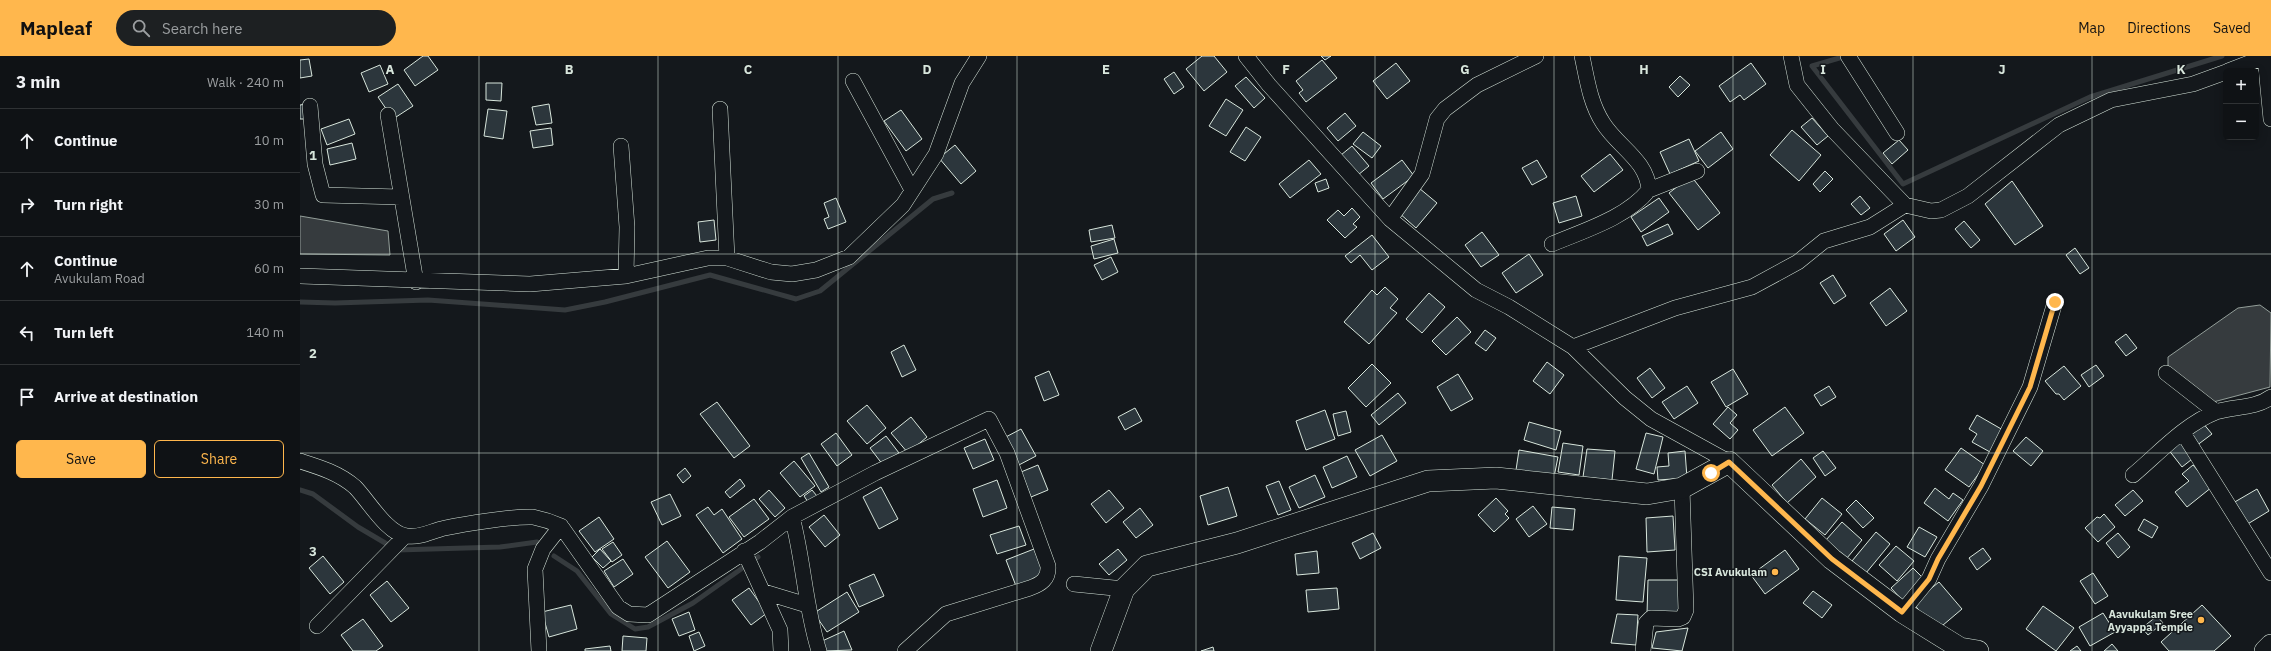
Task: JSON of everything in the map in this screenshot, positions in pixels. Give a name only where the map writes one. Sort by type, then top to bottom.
[{"type":"main road","points":[[1101,651],[1124,589],[1147,566],[1237,543],[1428,481],[1496,478],[1647,494],[1682,488],[1729,462],[1832,559],[1902,612],[1964,650]]},
{"type":"main road","points":[[2265,651],[2271,645]]},
{"type":"street","points":[[300,276],[416,282],[530,284],[626,276],[708,258],[727,258],[771,272],[792,274],[816,270],[849,257],[903,205],[936,154],[962,83],[979,56]]},
{"type":"street","points":[[1246,56],[1269,85],[1390,219],[1476,290],[1509,307],[1573,348],[1625,398],[1650,418],[1729,462]]},
{"type":"street","points":[[1390,219],[1422,174],[1437,119],[1445,109],[1477,85],[1536,56]]},
{"type":"street","points":[[1582,56],[1594,107],[1604,125],[1642,166],[1649,180],[1649,190]]},
{"type":"street","points":[[1791,56],[1797,85],[1832,129],[1905,205],[1931,211],[1941,210],[1968,196],[2059,125],[2111,100],[2193,84],[2223,73]]},
{"type":"street","points":[[1848,56],[1897,133]]},
{"type":"street","points":[[2235,68],[2266,57],[2271,120]]},
{"type":"street","points":[[853,81],[912,190]]},
{"type":"street","points":[[310,106],[315,164],[323,195],[402,197]]},
{"type":"street","points":[[720,109],[727,258]]},
{"type":"street","points":[[388,115],[416,282]]},
{"type":"street","points":[[621,146],[626,227],[626,276]]},
{"type":"street","points":[[1552,244],[1608,220],[1642,198],[1649,190],[1697,171]]},
{"type":"street","points":[[1573,348],[1676,308],[1752,287],[1798,262],[1824,241],[1870,227],[1905,205]]},
{"type":"street","points":[[1902,612],[1929,579],[1938,559],[1981,486],[2030,387],[2055,302]]},
{"type":"street","points":[[2166,373],[2216,412]]},
{"type":"street","points":[[2133,475],[2198,421],[2216,412],[2263,403],[2271,397]]},
{"type":"street","points":[[300,461],[330,471],[354,486],[394,532],[405,536],[422,536],[444,528],[531,517],[547,520],[561,526],[618,607],[629,614],[648,615],[792,518],[875,473],[989,419],[1007,453],[1048,566],[1048,572],[1041,583],[1030,588],[946,614],[905,651]]},
{"type":"street","points":[[2183,433],[2271,573]]},
{"type":"street","points":[[1643,651],[1646,623],[1651,618],[1678,619],[1683,617],[1686,610],[1682,488]]},
{"type":"street","points":[[792,518],[799,544],[807,604],[819,651]]},
{"type":"street","points":[[539,651],[535,570],[543,549],[561,526]]},
{"type":"street","points":[[318,626],[405,536]]},
{"type":"street","points":[[744,551],[780,630],[781,651]]},
{"type":"street","points":[[1074,584],[1124,589]]},
{"type":"street","points":[[764,592],[807,604]]},
{"type":"shaded area","points":[[300,216],[388,231],[390,255],[300,254]]},
{"type":"shaded area","points":[[2260,305],[2271,313],[2270,387],[2202,405],[2168,368],[2168,357],[2238,308]]},
{"type":"building","points":[[423,56],[428,56],[438,70],[415,86],[404,70]]},
{"type":"building","points":[[1202,56],[1214,56],[1227,72],[1204,91],[1186,69]]},
{"type":"building","points":[[1321,56],[1331,56],[1325,60]]},
{"type":"building","points":[[309,59],[312,76],[300,78],[300,60]]},
{"type":"building","points":[[1322,60],[1337,78],[1306,102],[1299,93],[1303,90],[1296,81]]},
{"type":"building","points":[[1396,63],[1410,81],[1387,99],[1373,81]]},
{"type":"building","points":[[1751,63],[1766,84],[1744,100],[1740,95],[1730,102],[1719,86]]},
{"type":"building","points":[[380,65],[388,84],[369,92],[361,73]]},
{"type":"building","points":[[1174,72],[1184,87],[1174,94],[1164,79]]},
{"type":"building","points":[[1680,76],[1690,85],[1678,97],[1669,87]]},
{"type":"building","points":[[1246,77],[1265,98],[1254,108],[1235,86]]},
{"type":"building","points":[[486,83],[502,83],[501,101],[486,100]]},
{"type":"building","points":[[398,84],[413,106],[393,119],[378,97]]},
{"type":"building","points":[[1226,99],[1243,110],[1226,136],[1209,126]]},
{"type":"building","points":[[306,104],[308,119],[300,119],[300,105]]},
{"type":"building","points":[[549,104],[552,123],[536,125],[532,107]]},
{"type":"building","points":[[488,109],[507,111],[503,139],[484,136]]},
{"type":"building","points":[[901,110],[922,139],[906,151],[884,121]]},
{"type":"building","points":[[1345,113],[1356,126],[1338,141],[1327,128]]},
{"type":"building","points":[[1812,118],[1828,136],[1817,145],[1801,127]]},
{"type":"building","points":[[349,119],[355,134],[327,145],[321,129]]},
{"type":"building","points":[[1246,127],[1261,137],[1245,161],[1230,152]]},
{"type":"building","points":[[551,128],[553,145],[533,148],[530,131]]},
{"type":"building","points":[[1792,130],[1821,155],[1799,181],[1770,155]]},
{"type":"building","points":[[1363,132],[1381,146],[1372,158],[1353,144]]},
{"type":"building","points":[[1721,132],[1733,149],[1708,168],[1695,151]]},
{"type":"building","points":[[1689,139],[1699,161],[1670,174],[1660,152]]},
{"type":"building","points":[[1899,140],[1908,150],[1892,164],[1883,153]]},
{"type":"building","points":[[352,143],[356,159],[330,165],[327,149]]},
{"type":"building","points":[[955,145],[976,171],[961,184],[939,158]]},
{"type":"building","points":[[1352,146],[1369,166],[1358,175],[1341,155]]},
{"type":"building","points":[[1610,154],[1623,170],[1594,192],[1581,176]]},
{"type":"building","points":[[1309,160],[1321,174],[1290,198],[1279,184]]},
{"type":"building","points":[[1402,160],[1414,176],[1383,199],[1371,183]]},
{"type":"building","points":[[1537,160],[1547,177],[1532,185],[1522,168]]},
{"type":"building","points":[[1825,171],[1833,179],[1820,192],[1813,184]]},
{"type":"building","points":[[1691,176],[1720,213],[1698,230],[1669,193]]},
{"type":"building","points":[[1326,179],[1329,188],[1318,192],[1315,183]]},
{"type":"building","points":[[2012,181],[2043,226],[2015,245],[1985,204]]},
{"type":"building","points":[[1419,188],[1437,203],[1416,228],[1398,212]]},
{"type":"building","points":[[1576,196],[1582,216],[1559,223],[1553,203]]},
{"type":"building","points":[[1860,196],[1870,208],[1861,215],[1851,204]]},
{"type":"building","points":[[836,198],[846,222],[828,229],[824,219],[829,217],[824,203]]},
{"type":"building","points":[[1659,198],[1669,212],[1641,232],[1631,217]]},
{"type":"building","points":[[1352,208],[1360,217],[1353,224],[1357,227],[1345,238],[1327,220],[1338,210],[1344,216]]},
{"type":"building","points":[[714,220],[716,240],[700,242],[698,222]]},
{"type":"building","points":[[1903,220],[1915,237],[1896,251],[1884,234]]},
{"type":"building","points":[[1964,221],[1980,240],[1971,248],[1955,229]]},
{"type":"building","points":[[1668,224],[1673,234],[1647,246],[1642,236]]},
{"type":"building","points":[[1112,225],[1115,238],[1091,242],[1089,230]]},
{"type":"building","points":[[1482,232],[1499,255],[1481,267],[1465,245]]},
{"type":"building","points":[[1372,235],[1389,257],[1372,270],[1360,255],[1351,263],[1345,256]]},
{"type":"building","points":[[1114,239],[1118,253],[1094,259],[1091,246]]},
{"type":"building","points":[[2075,248],[2089,268],[2080,274],[2066,255]]},
{"type":"building","points":[[1529,254],[1543,275],[1516,293],[1502,273]]},
{"type":"building","points":[[1111,257],[1118,272],[1102,280],[1094,265]]},
{"type":"building","points":[[1833,275],[1846,296],[1834,304],[1820,283]]},
{"type":"building","points":[[1385,287],[1398,299],[1390,308],[1397,313],[1369,344],[1344,322],[1372,290],[1377,295]]},
{"type":"building","points":[[1890,288],[1907,311],[1886,326],[1870,303]]},
{"type":"building","points":[[1429,293],[1445,307],[1422,333],[1406,319]]},
{"type":"building","points":[[1457,317],[1471,332],[1446,355],[1432,341]]},
{"type":"building","points":[[1485,330],[1496,338],[1486,351],[1475,343]]},
{"type":"building","points":[[2126,334],[2137,348],[2126,356],[2115,342]]},
{"type":"building","points":[[904,345],[916,370],[902,377],[891,352]]},
{"type":"building","points":[[1547,362],[1564,375],[1550,394],[1533,381]]},
{"type":"building","points":[[1372,364],[1391,383],[1366,407],[1348,388]]},
{"type":"building","points":[[2096,365],[2104,376],[2089,387],[2081,375]]},
{"type":"building","points":[[2064,366],[2081,386],[2064,400],[2059,394],[2056,394],[2045,381]]},
{"type":"building","points":[[1650,368],[1665,388],[1652,398],[1637,378]]},
{"type":"building","points":[[1733,369],[1748,394],[1726,407],[1711,382]]},
{"type":"building","points":[[1049,371],[1059,395],[1044,401],[1035,377]]},
{"type":"building","points":[[1458,374],[1473,399],[1451,411],[1437,387]]},
{"type":"building","points":[[1687,386],[1698,403],[1674,419],[1662,402]]},
{"type":"building","points":[[1829,386],[1836,397],[1821,406],[1814,395]]},
{"type":"building","points":[[1398,393],[1406,403],[1379,425],[1371,415]]},
{"type":"building","points":[[717,402],[750,446],[734,458],[700,414]]},
{"type":"building","points":[[867,405],[886,428],[867,444],[847,421]]},
{"type":"building","points":[[1728,407],[1737,415],[1730,423],[1738,430],[1730,439],[1713,424]]},
{"type":"building","points":[[1785,407],[1804,433],[1772,456],[1753,430]]},
{"type":"building","points":[[1135,408],[1142,421],[1125,430],[1118,417]]},
{"type":"building","points":[[1325,410],[1335,439],[1306,450],[1296,421]]},
{"type":"building","points":[[1346,411],[1351,432],[1338,436],[1333,414]]},
{"type":"building","points":[[1977,415],[2003,430],[1990,452],[1972,442],[1977,434],[1969,429]]},
{"type":"building","points":[[911,417],[927,437],[908,453],[891,433]]},
{"type":"building","points":[[1529,422],[1561,431],[1556,450],[1524,440]]},
{"type":"building","points":[[2202,422],[2212,434],[2196,446],[2186,435]]},
{"type":"building","points":[[1021,429],[1036,456],[1017,466],[1002,439]]},
{"type":"building","points":[[836,433],[852,455],[837,466],[821,444]]},
{"type":"building","points":[[1646,433],[1663,437],[1654,474],[1636,469]]},
{"type":"building","points":[[1382,435],[1397,461],[1370,476],[1355,450]]},
{"type":"building","points":[[886,436],[899,453],[883,465],[870,448]]},
{"type":"building","points":[[2026,437],[2043,451],[2031,466],[2013,451]]},
{"type":"building","points":[[2182,438],[2196,456],[2182,467],[2168,449]]},
{"type":"building","points":[[985,439],[994,460],[973,469],[964,448]]},
{"type":"building","points":[[1563,443],[1583,446],[1579,475],[1558,472]]},
{"type":"building","points":[[1961,448],[1985,465],[1969,487],[1945,470]]},
{"type":"building","points":[[1587,449],[1615,451],[1612,480],[1583,477]]},
{"type":"building","points":[[1519,450],[1558,457],[1554,477],[1516,470]]},
{"type":"building","points":[[1685,451],[1687,478],[1658,480],[1657,467],[1669,466],[1668,453]]},
{"type":"building","points":[[1823,451],[1836,468],[1825,476],[1813,458]]},
{"type":"building","points":[[809,453],[829,487],[821,492],[801,458]]},
{"type":"building","points":[[1347,456],[1357,477],[1332,488],[1323,467]]},
{"type":"building","points":[[1801,459],[1816,477],[1787,503],[1772,485]]},
{"type":"building","points":[[794,461],[815,486],[800,497],[780,473]]},
{"type":"building","points":[[1038,465],[1048,490],[1031,497],[1021,472]]},
{"type":"building","points":[[2193,465],[2212,487],[2187,507],[2175,492],[2189,481],[2182,474]]},
{"type":"building","points":[[685,468],[691,476],[683,483],[677,475]]},
{"type":"building","points":[[1315,475],[1325,497],[1299,508],[1289,487]]},
{"type":"building","points":[[740,479],[745,486],[730,498],[725,492]]},
{"type":"building","points":[[997,480],[1007,508],[983,517],[973,489]]},
{"type":"building","points":[[1279,481],[1291,510],[1278,515],[1266,486]]},
{"type":"building","points":[[881,487],[898,519],[879,529],[863,497]]},
{"type":"building","points":[[1228,487],[1237,516],[1208,525],[1200,496]]},
{"type":"building","points":[[1935,488],[1949,499],[1953,493],[1963,500],[1948,521],[1924,503]]},
{"type":"building","points":[[2257,489],[2269,511],[2246,525],[2233,503]]},
{"type":"building","points":[[769,490],[785,508],[775,517],[759,499]]},
{"type":"building","points":[[812,490],[817,496],[808,502],[804,496]]},
{"type":"building","points":[[1109,490],[1124,508],[1106,523],[1091,504]]},
{"type":"building","points":[[2133,490],[2143,501],[2125,516],[2115,505]]},
{"type":"building","points":[[670,494],[681,516],[662,525],[651,502]]},
{"type":"building","points":[[1496,498],[1508,511],[1505,514],[1509,518],[1494,532],[1478,515]]},
{"type":"building","points":[[1822,498],[1842,514],[1825,535],[1805,519]]},
{"type":"building","points":[[754,499],[769,519],[744,537],[729,517]]},
{"type":"building","points":[[1856,500],[1874,518],[1863,528],[1846,510]]},
{"type":"building","points":[[1533,506],[1547,524],[1529,537],[1516,519]]},
{"type":"building","points":[[708,507],[714,515],[722,509],[742,539],[723,553],[696,515]]},
{"type":"building","points":[[1552,507],[1575,509],[1573,530],[1550,528]]},
{"type":"building","points":[[1140,508],[1153,525],[1136,538],[1123,522]]},
{"type":"building","points":[[2104,514],[2115,527],[2098,542],[2085,528],[2097,517],[2100,518]]},
{"type":"building","points":[[824,515],[840,535],[825,547],[809,527]]},
{"type":"building","points":[[1673,516],[1675,550],[1647,552],[1646,518]]},
{"type":"building","points":[[599,517],[614,539],[595,552],[579,531]]},
{"type":"building","points":[[2144,519],[2158,527],[2152,538],[2138,530]]},
{"type":"building","points":[[1842,522],[1862,540],[1847,558],[1826,540]]},
{"type":"building","points":[[1019,526],[1026,545],[997,554],[990,535]]},
{"type":"building","points":[[1919,527],[1937,537],[1925,557],[1907,547]]},
{"type":"building","points":[[1876,532],[1890,544],[1866,573],[1852,561]]},
{"type":"building","points":[[1373,533],[1381,548],[1360,559],[1352,543]]},
{"type":"building","points":[[2118,533],[2130,547],[2118,558],[2106,543]]},
{"type":"building","points":[[667,541],[690,572],[668,588],[645,557]]},
{"type":"building","points":[[613,542],[622,555],[612,562],[602,549]]},
{"type":"building","points":[[1896,546],[1914,561],[1897,581],[1879,565]]},
{"type":"building","points":[[1983,548],[1991,559],[1977,570],[1969,558]]},
{"type":"building","points":[[600,549],[611,561],[603,568],[592,557]]},
{"type":"building","points":[[1034,549],[1045,576],[1016,586],[1006,560]]},
{"type":"building","points":[[1118,549],[1127,560],[1109,575],[1099,564]]},
{"type":"building","name":"CSI Avukulam","points":[[1785,550],[1799,569],[1765,594],[1751,575]]},
{"type":"building","points":[[1317,551],[1319,573],[1297,575],[1295,554]]},
{"type":"building","points":[[323,556],[344,582],[330,594],[309,568]]},
{"type":"building","points":[[1619,556],[1647,558],[1643,602],[1616,600]]},
{"type":"building","points":[[623,559],[633,574],[614,587],[604,571]]},
{"type":"building","points":[[1913,568],[1925,580],[1903,601],[1891,588]]},
{"type":"building","points":[[2093,573],[2108,596],[2095,604],[2080,581]]},
{"type":"building","points":[[874,574],[884,596],[859,607],[849,585]]},
{"type":"building","points":[[1648,580],[1680,580],[1679,614],[1647,614]]},
{"type":"building","points":[[387,581],[409,608],[391,622],[370,595]]},
{"type":"building","points":[[1939,582],[1962,609],[1936,631],[1913,603]]},
{"type":"building","points":[[749,588],[767,613],[751,625],[732,600]]},
{"type":"building","points":[[1337,588],[1339,609],[1308,612],[1306,590]]},
{"type":"building","points":[[1813,591],[1832,605],[1822,618],[1803,603]]},
{"type":"building","points":[[847,592],[859,612],[827,632],[814,613]]},
{"type":"building","points":[[571,605],[577,629],[549,637],[542,612]]},
{"type":"building","name":"Aavukulam Sree Ayyappa Temple","points":[[2202,605],[2231,636],[2214,651],[2169,651],[2161,642]]},
{"type":"building","points":[[2043,606],[2074,628],[2056,651],[2026,629]]},
{"type":"building","points":[[689,612],[695,630],[679,636],[672,619]]},
{"type":"building","points":[[2103,613],[2115,632],[2090,646],[2079,627]]},
{"type":"building","points":[[1617,614],[1638,615],[1636,645],[1611,643]]},
{"type":"building","points":[[2157,616],[2163,623],[2148,635],[2142,628]]},
{"type":"building","points":[[363,619],[383,646],[376,651],[353,651],[341,635]]},
{"type":"building","points":[[1688,628],[1682,651],[1652,648],[1656,632]]},
{"type":"building","points":[[844,631],[852,650],[824,651],[820,642]]},
{"type":"building","points":[[699,632],[705,646],[694,651],[689,636]]},
{"type":"building","points":[[623,636],[647,638],[646,651],[622,651]]},
{"type":"building","points":[[2112,644],[2118,651],[2104,651]]},
{"type":"building","points":[[610,646],[611,651],[585,651],[585,649]]},
{"type":"building","points":[[2077,646],[2081,651],[2070,651]]},
{"type":"building","points":[[1213,647],[1214,651],[1201,651]]},
{"type":"waterway","points":[[1846,56],[1812,66],[1903,184],[2090,97],[2222,56]]},
{"type":"waterway","points":[[300,302],[335,303],[428,300],[565,310],[605,302],[710,275],[796,299],[820,291],[933,199],[952,193]]},
{"type":"waterway","points":[[300,490],[313,494],[358,527],[397,550],[500,547],[537,542]]},
{"type":"waterway","points":[[554,556],[577,571],[611,614],[635,629],[648,627],[693,603],[758,557]]},
{"type":"place","name":"CSI Avukulam","points":[[1775,572]]},
{"type":"place","name":"Aavukulam Sree Ayyappa Temple","points":[[2201,620]]},
{"type":"route","points":[[1711,473],[1729,462],[1832,559],[1902,612],[1929,579],[1938,559],[1981,486],[2030,387],[2055,302]]}]
